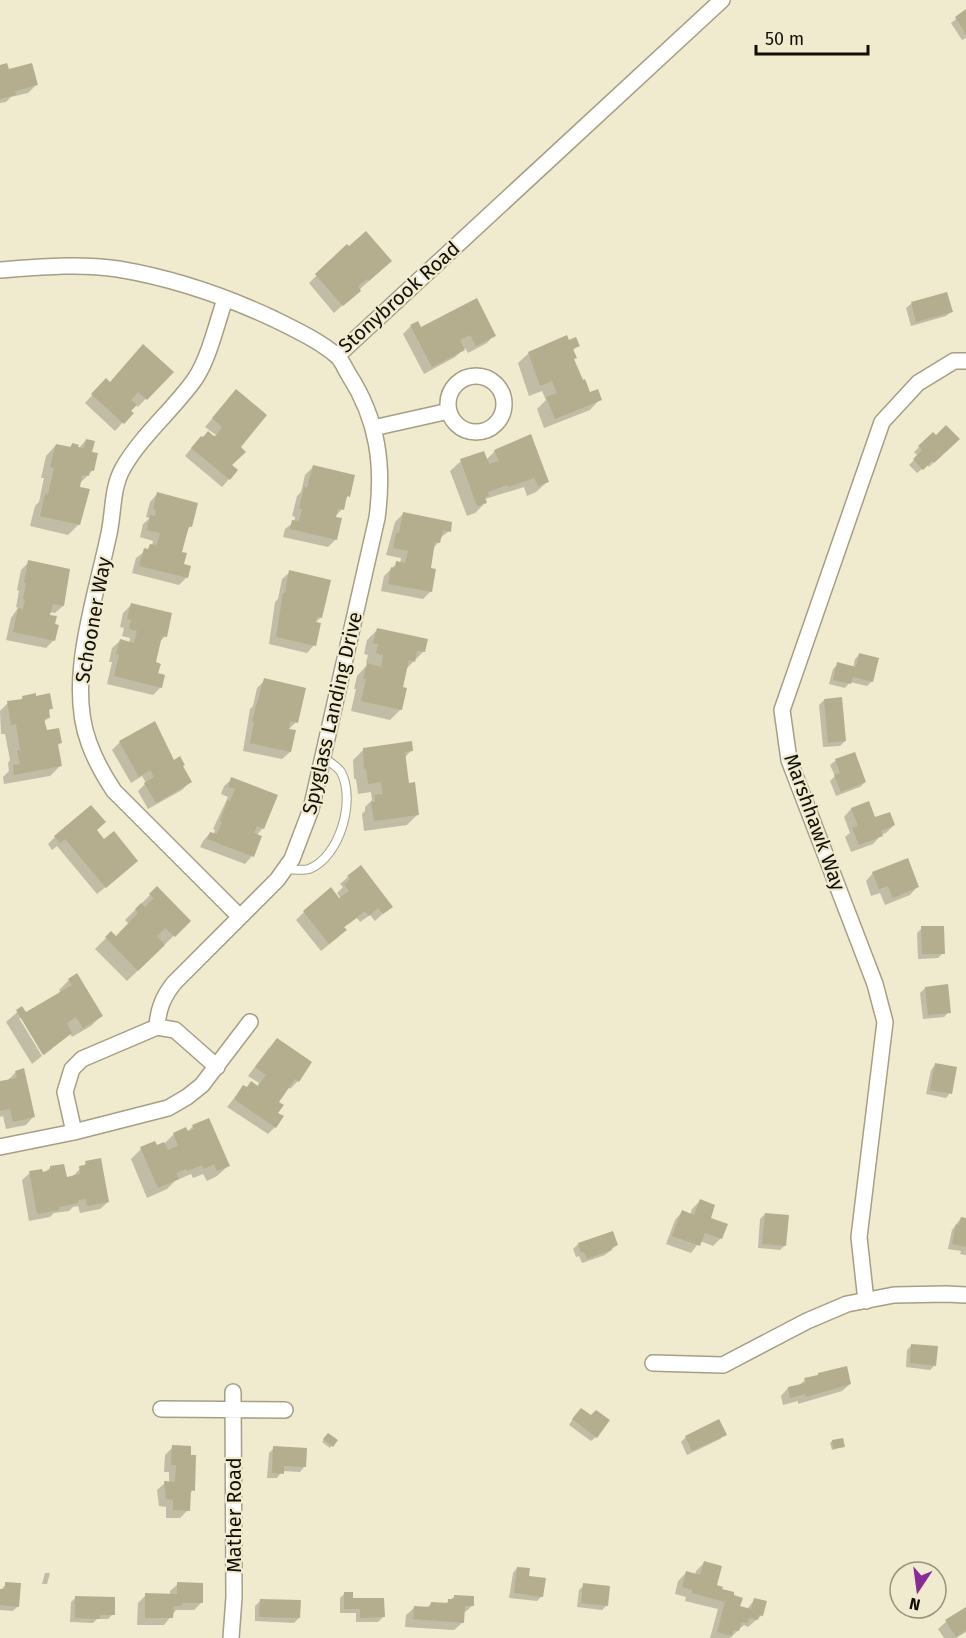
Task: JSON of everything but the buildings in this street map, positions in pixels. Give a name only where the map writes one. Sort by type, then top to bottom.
[{"type":"street","name":"Stonybrook Road","points":[[0,270],[58,266],[117,269],[172,281],[242,305],[299,331],[338,356],[722,0]]},
{"type":"street","name":"Schooner Way","points":[[225,299],[195,378],[123,467],[116,483],[110,531],[87,637],[80,688],[82,714],[88,742],[114,791],[239,916]]},
{"type":"street","name":"Spyglass Landing Drive","points":[[157,1027],[158,1013],[168,990],[277,880],[292,859],[311,809],[377,518],[380,494],[380,470],[373,428],[355,385],[338,356]]},
{"type":"street","name":"Marshhawk Way","points":[[866,1301],[859,1237],[885,1022],[875,984],[789,760],[782,710],[882,422],[918,383],[954,361],[966,361]]},
{"type":"street","points":[[373,428],[449,411]]},
{"type":"street","points":[[0,1147],[74,1132],[168,1108],[202,1086],[250,1022]]},
{"type":"street","points":[[74,1132],[65,1092],[72,1069],[82,1059],[157,1027],[175,1030],[217,1067]]},
{"type":"street","points":[[653,1363],[723,1365],[807,1321],[847,1304],[894,1295],[946,1293],[966,1295]]},
{"type":"street","name":"Mather Road","points":[[231,1638],[234,1597],[233,1392]]},
{"type":"street","points":[[161,1409],[285,1410]]},
{"type":"lane","points":[[284,869],[307,870],[322,862],[336,843],[344,822],[345,787],[340,770],[323,757]]}]
